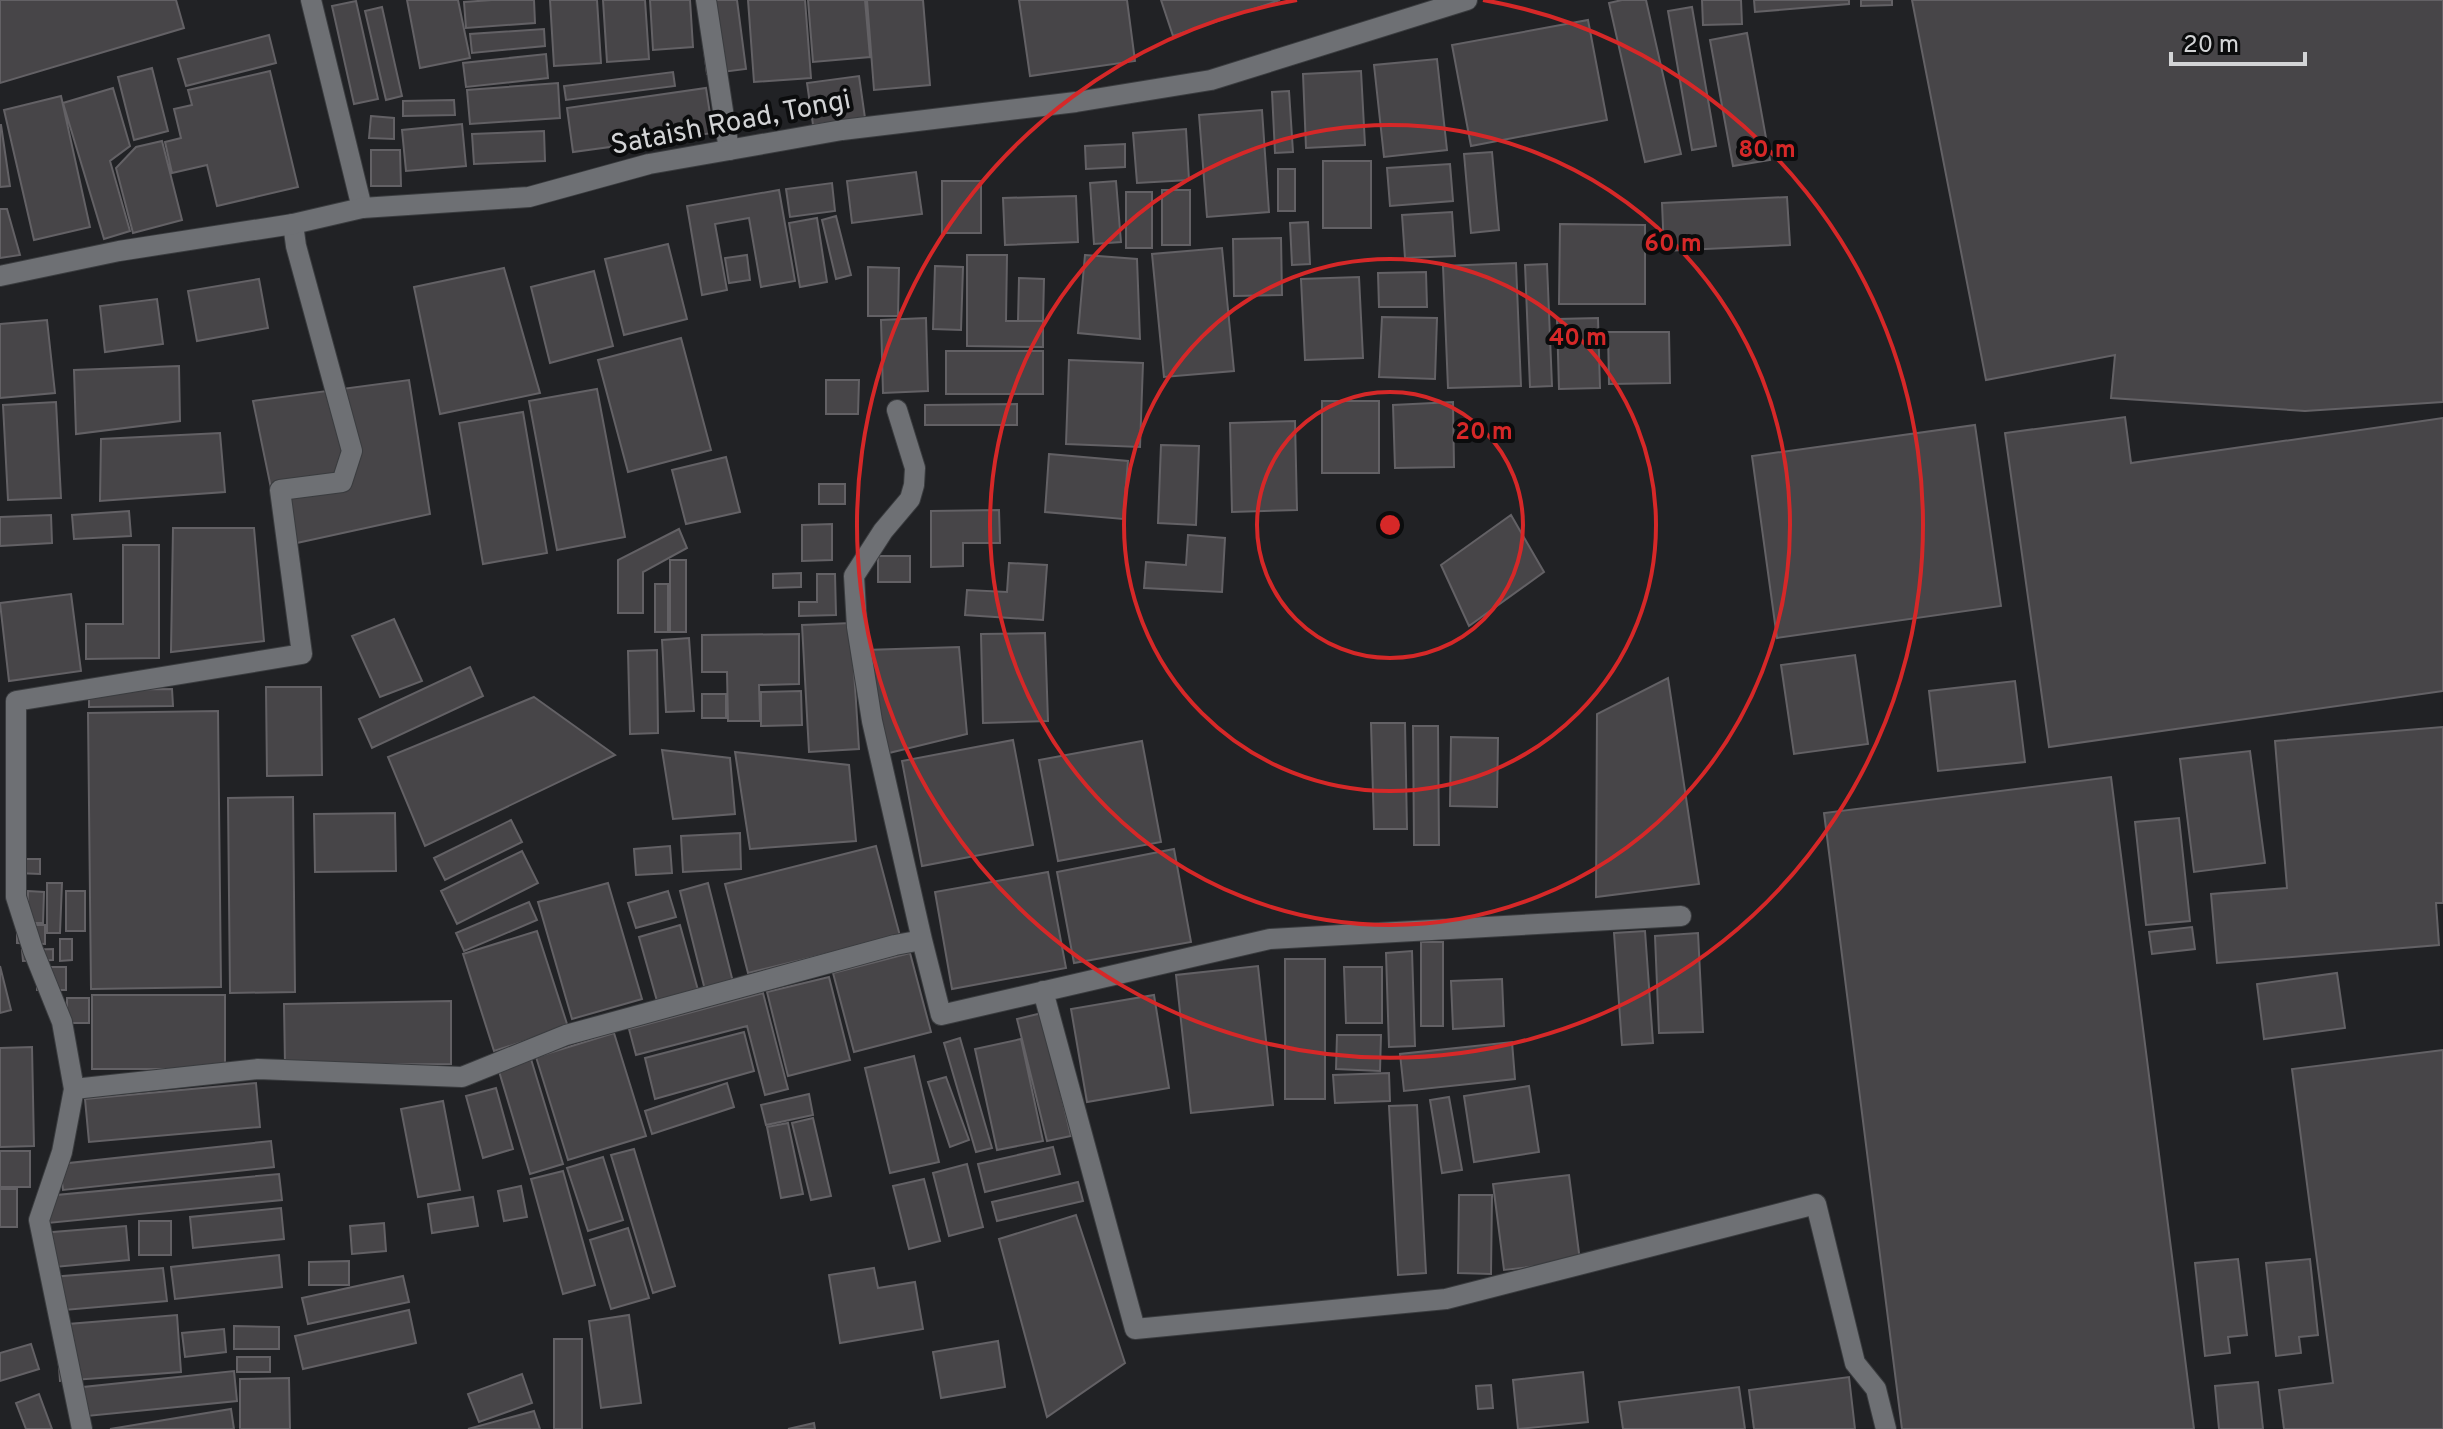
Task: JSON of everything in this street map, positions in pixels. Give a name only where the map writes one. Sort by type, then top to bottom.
[{"type":"street","points":[[311,0],[362,208]]},
{"type":"street","points":[[706,0],[729,150]]},
{"type":"street","name":"Sataish Road, Tongi","points":[[0,276],[119,251],[293,224],[362,208],[529,197],[649,164],[842,130],[1076,102],[1211,80],[1467,0]]},
{"type":"street","points":[[82,1429],[39,1220],[62,1152],[74,1089],[62,1022],[16,897],[16,701],[302,654],[280,490],[342,482],[352,451],[296,246],[293,224]]},
{"type":"street","points":[[897,410],[915,468],[914,485],[910,499],[883,531],[854,576],[855,602],[872,721],[941,1015],[1270,939],[1681,916]]},
{"type":"street","points":[[74,1089],[258,1069],[462,1077],[566,1035],[922,940]]},
{"type":"street","points":[[1043,991],[1135,1329],[1446,1299],[1816,1204],[1855,1363],[1876,1389],[1886,1429]]},
{"type":"building","points":[[0,0],[176,0],[184,28],[0,83]]},
{"type":"building","points":[[407,0],[458,0],[470,58],[420,68]]},
{"type":"building","points":[[534,0],[535,23],[466,28],[464,2]]},
{"type":"building","points":[[550,0],[597,0],[601,63],[554,66]]},
{"type":"building","points":[[603,0],[645,0],[649,59],[607,62]]},
{"type":"building","points":[[650,0],[690,0],[693,47],[653,50]]},
{"type":"building","points":[[698,0],[737,0],[746,69],[707,74]]},
{"type":"building","points":[[748,0],[805,0],[811,78],[754,82]]},
{"type":"building","points":[[808,0],[865,0],[870,57],[813,62]]},
{"type":"building","points":[[867,0],[923,0],[930,85],[874,90]]},
{"type":"building","points":[[1019,0],[1127,0],[1135,61],[1030,76]]},
{"type":"building","points":[[1161,0],[1280,0],[1173,36]]},
{"type":"building","points":[[1646,0],[1681,154],[1645,162],[1609,3]]},
{"type":"building","points":[[1702,0],[1741,0],[1742,24],[1703,25]]},
{"type":"building","points":[[1754,0],[1849,0],[1849,4],[1755,12]]},
{"type":"building","points":[[1861,0],[1892,0],[1892,5],[1861,6]]},
{"type":"building","points":[[1912,0],[2443,0],[2443,402],[2305,411],[2111,398],[2115,355],[1986,380]]},
{"type":"building","points":[[356,1],[378,99],[354,104],[332,6]]},
{"type":"building","points":[[382,7],[402,96],[386,100],[365,11]]},
{"type":"building","points":[[1692,7],[1716,146],[1692,150],[1668,11]]},
{"type":"building","points":[[1588,20],[1607,120],[1471,146],[1452,45]]},
{"type":"building","points":[[544,29],[545,46],[472,53],[470,34]]},
{"type":"building","points":[[1747,33],[1770,160],[1733,166],[1710,40]]},
{"type":"building","points":[[269,35],[276,63],[186,86],[178,59]]},
{"type":"building","points":[[546,54],[548,78],[466,87],[463,63]]},
{"type":"building","points":[[1437,59],[1447,150],[1384,157],[1374,65]]},
{"type":"building","points":[[152,68],[168,131],[134,140],[118,77]]},
{"type":"building","points":[[270,71],[298,187],[217,206],[207,165],[172,173],[165,142],[181,138],[174,109],[192,105],[188,90]]},
{"type":"building","points":[[1361,71],[1365,145],[1306,148],[1303,74]]},
{"type":"building","points":[[673,72],[675,86],[566,100],[564,86]]},
{"type":"building","points":[[859,76],[865,118],[813,125],[807,83]]},
{"type":"building","points":[[558,83],[560,118],[470,124],[467,90]]},
{"type":"building","points":[[113,88],[130,146],[110,161],[130,231],[104,239],[63,103]]},
{"type":"building","points":[[706,88],[713,133],[573,152],[567,108]]},
{"type":"building","points":[[1289,91],[1293,152],[1275,153],[1272,92]]},
{"type":"building","points":[[61,96],[90,227],[34,240],[4,110]]},
{"type":"building","points":[[454,100],[455,115],[403,116],[403,101]]},
{"type":"building","points":[[1262,110],[1269,212],[1207,217],[1199,115]]},
{"type":"building","points":[[371,116],[394,118],[394,139],[369,138]]},
{"type":"building","points":[[462,124],[466,166],[406,171],[402,130]]},
{"type":"building","points":[[0,125],[10,186],[0,187]]},
{"type":"building","points":[[1186,129],[1189,180],[1137,183],[1133,133]]},
{"type":"building","points":[[544,131],[545,161],[474,164],[472,134]]},
{"type":"building","points":[[162,141],[182,220],[133,233],[116,168],[136,147]]},
{"type":"building","points":[[1125,144],[1125,167],[1086,169],[1085,146]]},
{"type":"building","points":[[371,150],[400,150],[401,186],[371,186]]},
{"type":"building","points":[[1492,152],[1499,230],[1471,233],[1464,154]]},
{"type":"building","points":[[1323,161],[1371,161],[1371,228],[1323,228]]},
{"type":"building","points":[[1450,164],[1453,201],[1390,206],[1387,168]]},
{"type":"building","points":[[1278,169],[1295,169],[1295,211],[1278,211]]},
{"type":"building","points":[[916,172],[922,214],[852,223],[847,181]]},
{"type":"building","points":[[942,181],[981,181],[981,233],[942,233]]},
{"type":"building","points":[[1116,181],[1121,242],[1094,244],[1090,183]]},
{"type":"building","points":[[832,183],[835,211],[790,217],[786,189]]},
{"type":"building","points":[[779,190],[795,281],[761,287],[749,218],[715,224],[727,290],[702,295],[687,206]]},
{"type":"building","points":[[1162,190],[1190,190],[1190,245],[1162,245]]},
{"type":"building","points":[[1126,192],[1152,192],[1152,248],[1126,248]]},
{"type":"building","points":[[1076,196],[1078,242],[1005,245],[1003,198]]},
{"type":"building","points":[[1787,197],[1790,245],[1664,251],[1662,203]]},
{"type":"building","points":[[0,209],[7,209],[20,255],[0,258]]},
{"type":"building","points":[[1452,212],[1455,256],[1405,258],[1402,215]]},
{"type":"building","points":[[836,216],[851,275],[836,279],[822,220]]},
{"type":"building","points":[[817,218],[827,282],[800,287],[789,223]]},
{"type":"building","points":[[1308,222],[1310,264],[1292,265],[1290,223]]},
{"type":"building","points":[[1560,224],[1645,225],[1645,304],[1559,304]]},
{"type":"building","points":[[1281,238],[1282,295],[1234,296],[1233,239]]},
{"type":"building","points":[[668,244],[687,319],[624,335],[605,259]]},
{"type":"building","points":[[1222,248],[1234,371],[1164,377],[1152,254]]},
{"type":"building","points":[[747,255],[750,280],[729,283],[725,258]]},
{"type":"building","points":[[967,255],[1007,255],[1006,321],[1043,321],[1043,347],[967,346]]},
{"type":"building","points":[[1085,255],[1137,259],[1140,339],[1078,333]]},
{"type":"building","points":[[1516,263],[1521,386],[1448,388],[1443,266]]},
{"type":"building","points":[[1547,264],[1552,386],[1530,387],[1525,265]]},
{"type":"building","points":[[935,266],[963,267],[961,330],[933,329]]},
{"type":"building","points":[[868,267],[899,268],[898,316],[868,316]]},
{"type":"building","points":[[504,268],[540,393],[440,414],[414,287]]},
{"type":"building","points":[[594,271],[613,346],[550,363],[531,287]]},
{"type":"building","points":[[1426,272],[1427,307],[1379,307],[1378,273]]},
{"type":"building","points":[[1359,277],[1363,358],[1305,360],[1301,279]]},
{"type":"building","points":[[1019,278],[1044,279],[1043,321],[1018,321]]},
{"type":"building","points":[[259,279],[268,328],[197,341],[188,291]]},
{"type":"building","points":[[157,299],[163,344],[105,352],[100,306]]},
{"type":"building","points":[[1382,317],[1437,318],[1435,379],[1379,377]]},
{"type":"building","points":[[926,318],[928,391],[883,393],[881,320]]},
{"type":"building","points":[[1598,318],[1600,388],[1559,389],[1557,319]]},
{"type":"building","points":[[47,320],[55,393],[0,398],[0,324]]},
{"type":"building","points":[[1608,332],[1669,332],[1670,383],[1609,384]]},
{"type":"building","points":[[681,338],[711,450],[628,472],[598,360]]},
{"type":"building","points":[[946,351],[1043,351],[1043,394],[946,394]]},
{"type":"building","points":[[1069,360],[1143,363],[1140,447],[1066,444]]},
{"type":"building","points":[[179,366],[180,421],[76,434],[74,370]]},
{"type":"building","points":[[409,380],[430,514],[283,546],[253,401]]},
{"type":"building","points":[[826,380],[859,380],[858,414],[826,414]]},
{"type":"building","points":[[597,389],[625,537],[557,550],[529,401]]},
{"type":"building","points":[[1322,401],[1379,401],[1379,473],[1322,473]]},
{"type":"building","points":[[56,402],[61,498],[8,500],[3,405]]},
{"type":"building","points":[[1453,402],[1454,467],[1395,468],[1393,405]]},
{"type":"building","points":[[1017,404],[1017,425],[925,425],[925,405]]},
{"type":"building","points":[[523,412],[547,553],[483,564],[459,423]]},
{"type":"building","points":[[2125,417],[2131,463],[2443,418],[2443,691],[2049,747],[2005,433]]},
{"type":"building","points":[[1295,421],[1297,510],[1232,512],[1230,423]]},
{"type":"building","points":[[1975,425],[2001,606],[1777,638],[1752,456]]},
{"type":"building","points":[[220,433],[225,492],[100,501],[101,439]]},
{"type":"building","points":[[1161,445],[1199,446],[1196,525],[1158,523]]},
{"type":"building","points":[[1049,454],[1128,461],[1123,519],[1045,512]]},
{"type":"building","points":[[726,457],[740,512],[686,524],[672,470]]},
{"type":"building","points":[[819,484],[845,484],[845,504],[819,504]]},
{"type":"building","points":[[999,510],[1000,543],[963,543],[963,566],[931,567],[931,511]]},
{"type":"building","points":[[129,511],[131,536],[74,539],[72,515]]},
{"type":"building","points":[[51,515],[52,543],[0,546],[0,517]]},
{"type":"building","points":[[1511,515],[1544,572],[1469,626],[1441,565]]},
{"type":"building","points":[[832,524],[832,560],[802,561],[802,525]]},
{"type":"building","points":[[173,528],[254,528],[264,641],[171,652]]},
{"type":"building","points":[[679,529],[687,548],[643,572],[643,613],[618,613],[618,560]]},
{"type":"building","points":[[1188,535],[1225,538],[1222,592],[1144,588],[1146,562],[1186,565]]},
{"type":"building","points":[[123,545],[159,545],[159,658],[86,659],[86,624],[123,624]]},
{"type":"building","points":[[878,556],[910,556],[910,582],[878,582]]},
{"type":"building","points":[[670,560],[686,560],[686,632],[670,632]]},
{"type":"building","points":[[1009,563],[1047,565],[1043,620],[965,615],[967,590],[1007,592]]},
{"type":"building","points":[[801,573],[801,587],[773,588],[773,574]]},
{"type":"building","points":[[817,574],[835,574],[836,615],[799,616],[799,602],[817,602]]},
{"type":"building","points":[[655,584],[668,584],[668,632],[655,632]]},
{"type":"building","points":[[71,594],[81,671],[9,681],[0,603]]},
{"type":"building","points":[[394,619],[422,681],[380,697],[352,636]]},
{"type":"building","points":[[851,623],[859,749],[809,752],[802,625]]},
{"type":"building","points":[[1045,633],[1048,721],[983,723],[981,634]]},
{"type":"building","points":[[799,634],[799,684],[759,685],[760,721],[728,721],[727,672],[702,672],[702,635]]},
{"type":"building","points":[[689,638],[694,711],[666,712],[662,640]]},
{"type":"building","points":[[959,647],[967,734],[885,754],[865,650]]},
{"type":"building","points":[[657,650],[658,733],[630,734],[628,651]]},
{"type":"building","points":[[1855,655],[1868,744],[1794,754],[1781,665]]},
{"type":"building","points":[[470,667],[483,696],[372,748],[359,719]]},
{"type":"building","points":[[1668,678],[1699,884],[1596,897],[1597,714]]},
{"type":"building","points":[[2015,681],[2025,762],[1938,771],[1929,691]]},
{"type":"building","points":[[266,687],[321,687],[322,775],[267,776]]},
{"type":"building","points":[[172,689],[173,706],[89,707],[89,690]]},
{"type":"building","points":[[801,691],[802,725],[761,726],[761,692]]},
{"type":"building","points":[[702,694],[726,694],[726,718],[702,718]]},
{"type":"building","points":[[534,697],[615,755],[425,846],[388,757]]},
{"type":"building","points":[[218,711],[221,987],[91,989],[88,713]]},
{"type":"building","points":[[1371,723],[1405,723],[1407,829],[1374,829]]},
{"type":"building","points":[[1413,726],[1438,726],[1439,845],[1414,845]]},
{"type":"building","points":[[2443,727],[2443,903],[2436,903],[2439,945],[2217,963],[2211,894],[2287,888],[2275,741]]},
{"type":"building","points":[[1451,737],[1498,738],[1497,807],[1450,806]]},
{"type":"building","points":[[1013,740],[1033,845],[922,866],[902,761]]},
{"type":"building","points":[[1142,741],[1161,842],[1058,861],[1039,760]]},
{"type":"building","points":[[662,750],[730,758],[735,814],[673,819]]},
{"type":"building","points":[[2250,751],[2265,863],[2194,872],[2180,759]]},
{"type":"building","points":[[735,752],[849,765],[856,841],[750,849]]},
{"type":"building","points":[[2111,777],[2194,1429],[1902,1429],[1824,813]]},
{"type":"building","points":[[293,797],[295,992],[230,993],[228,798]]},
{"type":"building","points":[[395,813],[396,871],[315,872],[314,814]]},
{"type":"building","points":[[2179,818],[2190,921],[2146,925],[2135,822]]},
{"type":"building","points":[[511,820],[522,842],[445,880],[434,858]]},
{"type":"building","points":[[740,833],[741,869],[683,872],[681,836]]},
{"type":"building","points":[[670,846],[672,873],[636,875],[634,849]]},
{"type":"building","points":[[876,846],[900,936],[748,973],[725,884]]},
{"type":"building","points":[[1174,849],[1191,942],[1074,963],[1057,872]]},
{"type":"building","points":[[522,851],[538,883],[457,924],[441,891]]},
{"type":"building","points":[[16,859],[40,859],[40,874],[16,873]]},
{"type":"building","points":[[1048,872],[1066,968],[952,989],[935,892]]},
{"type":"building","points":[[47,883],[62,883],[60,933],[47,933]]},
{"type":"building","points":[[608,883],[642,999],[572,1019],[538,902]]},
{"type":"building","points":[[708,883],[733,982],[705,990],[680,891]]},
{"type":"building","points":[[28,891],[44,892],[43,923],[27,923]]},
{"type":"building","points":[[66,891],[85,891],[85,931],[66,931]]},
{"type":"building","points":[[668,891],[676,917],[636,928],[628,903]]},
{"type":"building","points":[[529,902],[537,920],[464,951],[456,933]]},
{"type":"building","points":[[17,925],[45,925],[45,944],[17,943]]},
{"type":"building","points":[[680,925],[698,990],[657,1001],[639,937]]},
{"type":"building","points":[[2192,927],[2195,949],[2152,954],[2149,932]]},
{"type":"building","points":[[537,931],[568,1027],[494,1051],[463,954]]},
{"type":"building","points":[[1645,931],[1653,1043],[1622,1045],[1614,933]]},
{"type":"building","points":[[1698,933],[1703,1032],[1659,1033],[1655,936]]},
{"type":"building","points":[[60,939],[72,939],[72,960],[60,961]]},
{"type":"building","points":[[1421,942],[1443,942],[1443,1026],[1421,1026]]},
{"type":"building","points":[[53,949],[53,960],[23,961],[22,950]]},
{"type":"building","points":[[1412,951],[1415,1046],[1389,1047],[1386,953]]},
{"type":"building","points":[[910,953],[931,1032],[854,1052],[833,973]]},
{"type":"building","points":[[1285,959],[1325,959],[1325,1099],[1285,1099]]},
{"type":"building","points":[[0,966],[11,1010],[0,1013]]},
{"type":"building","points":[[1258,966],[1273,1105],[1191,1113],[1176,975]]},
{"type":"building","points":[[37,967],[66,967],[66,990],[37,990]]},
{"type":"building","points":[[1344,967],[1382,967],[1382,1023],[1346,1023]]},
{"type":"building","points":[[2337,973],[2345,1028],[2264,1039],[2257,984]]},
{"type":"building","points":[[829,977],[850,1060],[788,1076],[767,992]]},
{"type":"building","points":[[1502,979],[1504,1026],[1453,1029],[1451,981]]},
{"type":"building","points":[[763,993],[788,1089],[765,1095],[747,1026],[636,1055],[629,1029]]},
{"type":"building","points":[[92,995],[225,995],[225,1069],[92,1069]]},
{"type":"building","points":[[1154,995],[1169,1088],[1087,1102],[1071,1009]]},
{"type":"building","points":[[67,998],[89,998],[89,1023],[67,1023]]},
{"type":"building","points":[[451,1001],[451,1064],[285,1065],[284,1004]]},
{"type":"building","points":[[1042,1013],[1071,1136],[1047,1141],[1017,1019]]},
{"type":"building","points":[[744,1032],[754,1071],[655,1099],[645,1058]]},
{"type":"building","points":[[614,1033],[646,1136],[568,1160],[536,1057]]},
{"type":"building","points":[[1337,1035],[1381,1035],[1380,1071],[1336,1069]]},
{"type":"building","points":[[960,1038],[992,1148],[976,1152],[944,1043]]},
{"type":"building","points":[[1021,1039],[1043,1141],[997,1150],[975,1049]]},
{"type":"building","points":[[1512,1042],[1515,1079],[1404,1091],[1400,1054]]},
{"type":"building","points":[[32,1047],[34,1146],[0,1147],[0,1048]]},
{"type":"building","points":[[2443,1050],[2443,1429],[2284,1429],[2279,1390],[2333,1383],[2292,1069]]},
{"type":"building","points":[[914,1056],[939,1162],[890,1173],[865,1068]]},
{"type":"building","points":[[531,1059],[563,1164],[530,1174],[498,1068]]},
{"type":"building","points":[[1389,1073],[1390,1101],[1335,1103],[1333,1075]]},
{"type":"building","points":[[946,1077],[969,1140],[950,1147],[928,1082]]},
{"type":"building","points":[[256,1083],[260,1127],[89,1142],[85,1099]]},
{"type":"building","points":[[727,1083],[734,1107],[652,1134],[645,1111]]},
{"type":"building","points":[[1529,1086],[1539,1152],[1474,1162],[1464,1096]]},
{"type":"building","points":[[496,1088],[513,1149],[483,1158],[466,1096]]},
{"type":"building","points":[[809,1094],[813,1115],[766,1125],[761,1105]]},
{"type":"building","points":[[1449,1097],[1462,1170],[1442,1173],[1430,1100]]},
{"type":"building","points":[[443,1101],[460,1190],[418,1197],[401,1109]]},
{"type":"building","points":[[1417,1105],[1426,1273],[1398,1275],[1389,1106]]},
{"type":"building","points":[[813,1118],[831,1196],[811,1200],[792,1123]]},
{"type":"building","points":[[788,1123],[803,1194],[781,1198],[767,1127]]},
{"type":"building","points":[[271,1141],[274,1167],[63,1190],[60,1164]]},
{"type":"building","points":[[1053,1147],[1060,1174],[985,1192],[978,1164]]},
{"type":"building","points":[[634,1149],[675,1286],[653,1293],[611,1155]]},
{"type":"building","points":[[0,1151],[30,1151],[30,1187],[0,1187]]},
{"type":"building","points":[[603,1157],[623,1220],[588,1231],[567,1168]]},
{"type":"building","points":[[967,1164],[983,1227],[949,1236],[933,1173]]},
{"type":"building","points":[[563,1171],[595,1285],[563,1294],[531,1179]]},
{"type":"building","points":[[279,1174],[282,1200],[48,1223],[46,1196]]},
{"type":"building","points":[[1569,1175],[1580,1261],[1504,1270],[1493,1184]]},
{"type":"building","points":[[924,1179],[940,1241],[909,1249],[893,1186]]},
{"type":"building","points":[[1078,1182],[1083,1201],[997,1221],[992,1202]]},
{"type":"building","points":[[521,1186],[527,1217],[504,1221],[498,1191]]},
{"type":"building","points":[[0,1189],[17,1189],[17,1227],[0,1227]]},
{"type":"building","points":[[1459,1195],[1492,1195],[1491,1274],[1458,1273]]},
{"type":"building","points":[[473,1197],[478,1226],[432,1233],[428,1204]]},
{"type":"building","points":[[281,1208],[284,1239],[193,1248],[190,1217]]},
{"type":"building","points":[[1076,1215],[1125,1363],[1047,1417],[999,1239]]},
{"type":"building","points":[[139,1221],[171,1221],[171,1255],[139,1255]]},
{"type":"building","points":[[384,1223],[386,1251],[352,1254],[350,1226]]},
{"type":"building","points":[[126,1226],[129,1260],[44,1268],[41,1233]]},
{"type":"building","points":[[628,1228],[649,1298],[611,1309],[590,1240]]},
{"type":"building","points":[[279,1255],[282,1287],[175,1299],[171,1267]]},
{"type":"building","points":[[2238,1259],[2247,1335],[2228,1337],[2230,1353],[2205,1356],[2195,1263]]},
{"type":"building","points":[[2310,1259],[2318,1335],[2299,1337],[2301,1353],[2276,1356],[2266,1263]]},
{"type":"building","points":[[349,1261],[349,1285],[309,1285],[309,1262]]},
{"type":"building","points":[[163,1268],[167,1301],[53,1311],[51,1277]]},
{"type":"building","points":[[874,1268],[878,1288],[915,1282],[923,1329],[840,1343],[829,1275]]},
{"type":"building","points":[[403,1276],[409,1302],[308,1324],[302,1298]]},
{"type":"building","points":[[409,1310],[416,1343],[303,1369],[295,1336]]},
{"type":"building","points":[[177,1315],[181,1372],[60,1381],[56,1325]]},
{"type":"building","points":[[629,1315],[641,1403],[601,1408],[589,1321]]},
{"type":"building","points":[[234,1326],[279,1327],[279,1349],[234,1349]]},
{"type":"building","points":[[224,1329],[226,1352],[185,1357],[182,1333]]},
{"type":"building","points":[[554,1339],[582,1339],[582,1429],[554,1429]]},
{"type":"building","points":[[998,1341],[1005,1387],[941,1398],[933,1352]]},
{"type":"building","points":[[31,1344],[39,1369],[0,1381],[0,1353]]},
{"type":"building","points":[[237,1357],[270,1357],[270,1372],[237,1372]]},
{"type":"building","points":[[234,1371],[237,1401],[77,1417],[74,1388]]},
{"type":"building","points":[[1583,1372],[1588,1422],[1518,1429],[1513,1380]]},
{"type":"building","points":[[522,1374],[532,1403],[479,1422],[468,1394]]},
{"type":"building","points":[[1849,1377],[1855,1429],[1754,1429],[1749,1390]]},
{"type":"building","points":[[289,1378],[290,1429],[240,1429],[240,1379]]},
{"type":"building","points":[[2258,1382],[2263,1429],[2219,1429],[2215,1386]]},
{"type":"building","points":[[1491,1385],[1493,1408],[1478,1409],[1476,1386]]},
{"type":"building","points":[[1739,1387],[1745,1429],[1623,1429],[1619,1402]]},
{"type":"building","points":[[39,1394],[52,1429],[26,1429],[16,1403]]},
{"type":"building","points":[[231,1409],[234,1429],[110,1429]]},
{"type":"building","points":[[534,1411],[540,1429],[468,1429]]},
{"type":"building","points":[[814,1423],[815,1429],[788,1429]]}]
